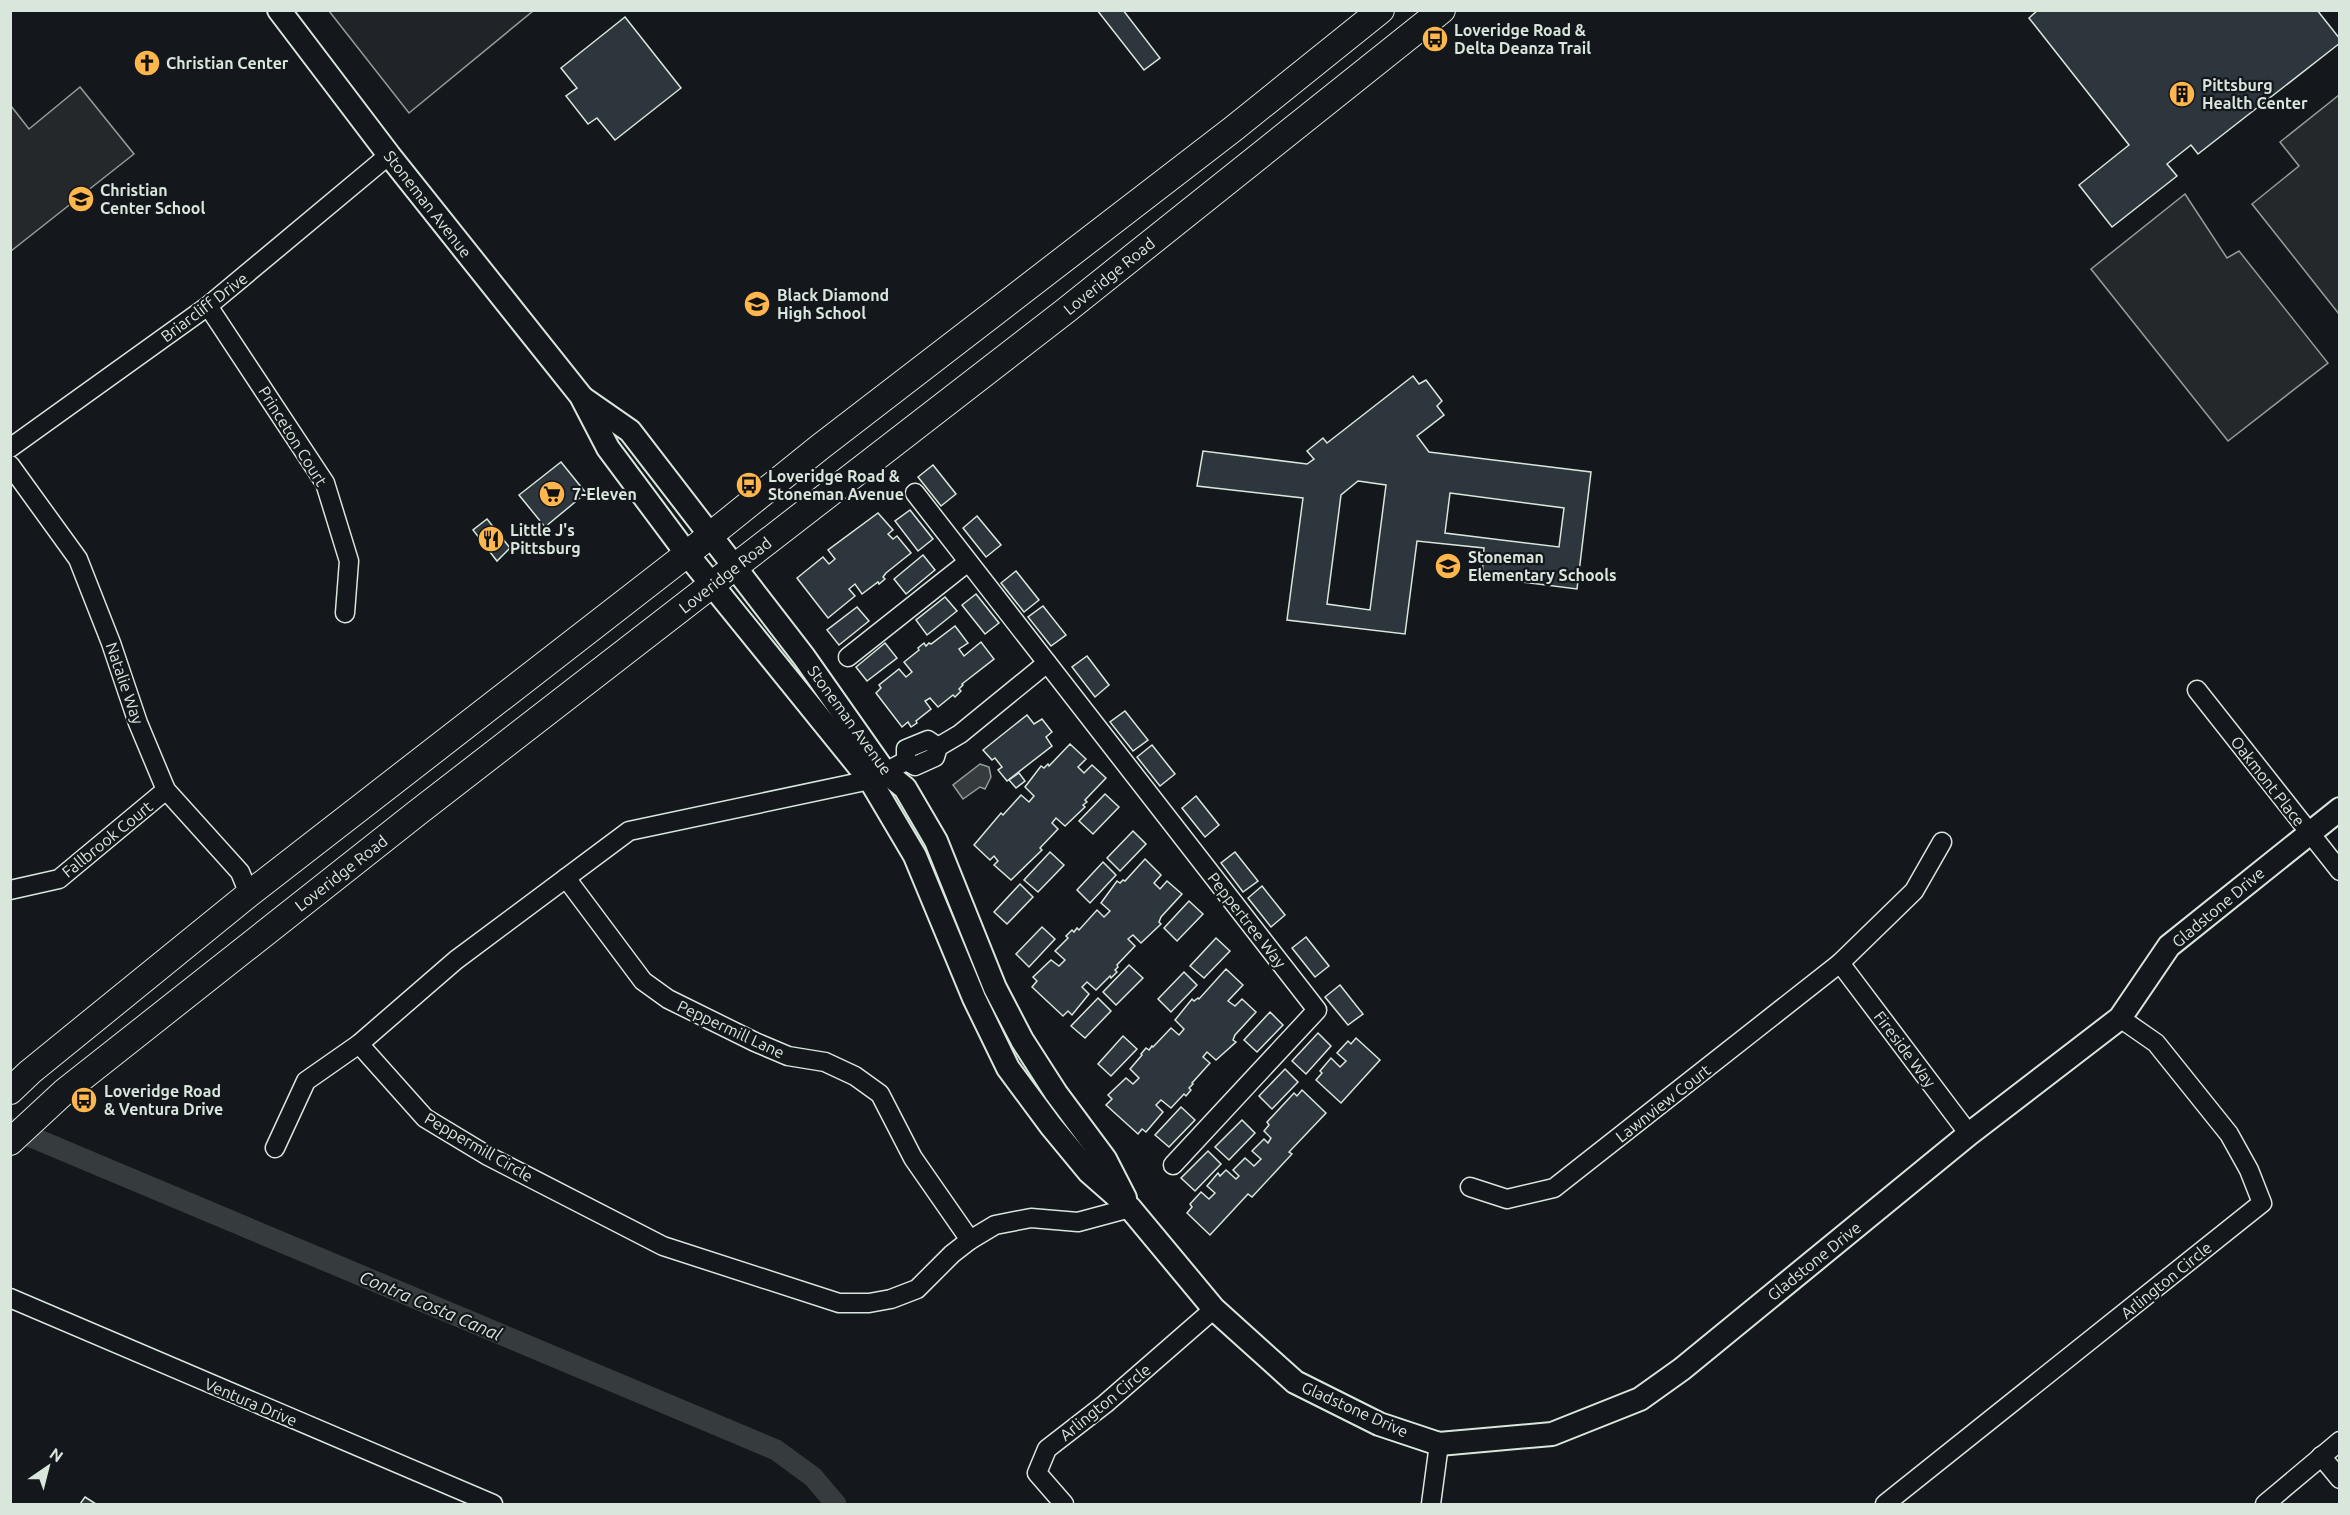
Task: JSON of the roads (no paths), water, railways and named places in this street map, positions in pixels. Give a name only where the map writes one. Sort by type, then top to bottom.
[{"type":"main road","points":[[10,1091],[30,1072],[249,894],[1242,121],[1381,10]]},
{"type":"main road","name":"Loveridge Road","points":[[10,1142],[64,1092],[426,806],[1064,312],[1443,10]]},
{"type":"street","name":"Stoneman Avenue","points":[[279,10],[389,155],[580,396],[608,448],[687,554],[877,775]]},
{"type":"street","name":"Briarcliff Drive","points":[[10,448],[208,306],[389,155]]},
{"type":"street","name":"Princeton Court","points":[[208,306],[325,483],[349,561],[345,613]]},
{"type":"street","name":"Stoneman Avenue","points":[[580,396],[630,431],[804,657],[877,775],[915,856],[974,998],[1008,1068],[1089,1172],[1130,1208],[1214,1309]]},
{"type":"street","name":"Natalie Way","points":[[10,465],[78,559],[111,643],[138,723],[166,790],[240,872],[249,894]]},
{"type":"street","name":"Peppertree Way","points":[[915,493],[1317,1010],[1173,1165]]},
{"type":"street","points":[[848,657],[968,562]]},
{"type":"street","points":[[275,1148],[306,1081],[359,1044],[456,960],[629,831],[877,775],[906,761],[915,766],[935,757],[938,747],[960,734],[1047,663]]},
{"type":"street","name":"Oakmont Place","points":[[2197,690],[2340,871]]},
{"type":"street","name":"Fallbrook Court","points":[[10,890],[59,879],[166,790]]},
{"type":"street","name":"Gladstone Drive","points":[[1214,1309],[1295,1382],[1379,1424],[1439,1444],[1552,1434],[1640,1399],[1682,1369],[1969,1134],[2120,1018],[2169,946],[2340,809]]},
{"type":"street","name":"Lawnview Court","points":[[1470,1187],[1507,1199],[1554,1188],[1840,963],[1914,891],[1942,842]]},
{"type":"street","name":"Peppermill Lane","points":[[566,878],[643,981],[668,999],[754,1042],[788,1056],[825,1062],[855,1076],[880,1094],[913,1158],[970,1240]]},
{"type":"street","name":"Fireside Way","points":[[1840,963],[1969,1134]]},
{"type":"street","name":"Arlington Circle","points":[[1885,1504],[2262,1203],[2249,1170],[2229,1134],[2156,1043],[2120,1018]]},
{"type":"street","name":"Peppermill Circle","points":[[359,1044],[424,1118],[488,1156],[663,1246],[839,1303],[869,1303],[891,1299],[917,1289],[952,1254],[970,1240],[995,1226],[1030,1218],[1078,1222],[1130,1208]]},
{"type":"street","name":"Ventura Drive","points":[[10,1298],[492,1504]]},
{"type":"street","name":"Arlington Circle","points":[[1064,1504],[1036,1473],[1047,1449],[1106,1404],[1214,1309]]},
{"type":"street","points":[[2265,1504],[2340,1441]]},
{"type":"street","points":[[1431,1504],[1439,1444]]},
{"type":"street","points":[[2321,1456],[2340,1479]]},
{"type":"waterway","name":"Contra Costa Canal","points":[[10,1128],[776,1450],[813,1477],[836,1504]]},
{"type":"place","name":"Loveridge Road & Delta Deanza Trail","points":[[1435,39]]},
{"type":"place","name":"Christian Center","points":[[147,63]]},
{"type":"place","name":"Pittsburg Health Center","points":[[2182,94]]},
{"type":"place","name":"Christian Center School","points":[[81,199]]},
{"type":"place","name":"Black Diamond High School","points":[[757,304]]},
{"type":"place","name":"Loveridge Road & Stoneman Avenue","points":[[749,485]]},
{"type":"place","name":"7-Eleven","points":[[552,494]]},
{"type":"place","name":"Little J's Pittsburg","points":[[491,539]]},
{"type":"place","name":"Stoneman Elementary Schools","points":[[1448,566]]},
{"type":"place","name":"Loveridge Road & Ventura Drive","points":[[84,1100]]}]
